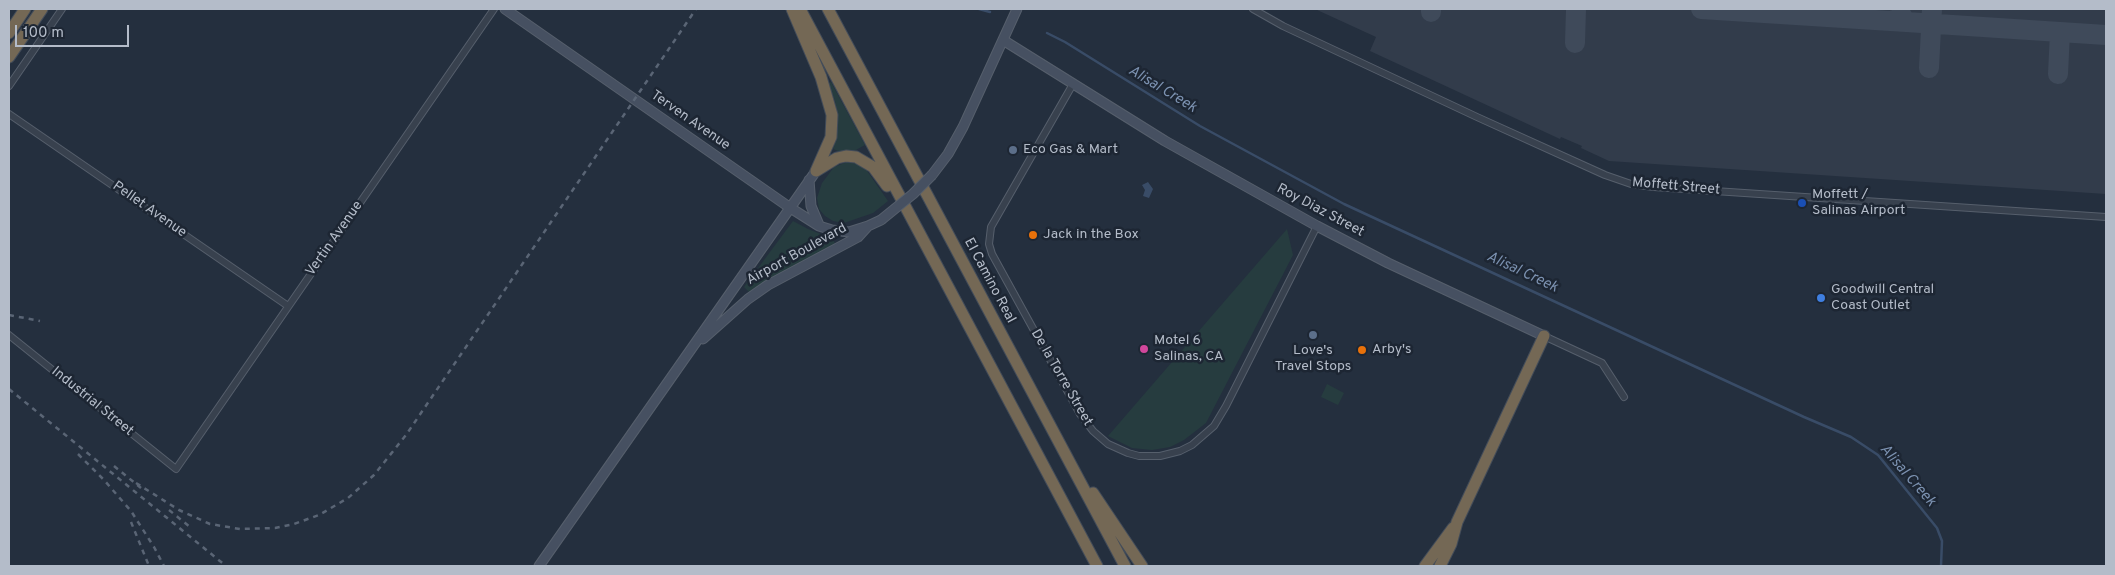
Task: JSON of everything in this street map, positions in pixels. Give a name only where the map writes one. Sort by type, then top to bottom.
[{"type":"highway","points":[[9,33],[25,9]]},
{"type":"highway","points":[[9,57],[42,9]]},
{"type":"highway","points":[[792,9],[821,77],[832,115],[831,137],[812,176]]},
{"type":"highway","points":[[800,9],[1097,566]]},
{"type":"highway","name":"El Camino Real","points":[[828,9],[1125,566]]},
{"type":"highway","points":[[812,176],[837,158],[846,156],[856,157],[865,161],[879,174],[932,258]]},
{"type":"highway","points":[[1440,566],[1451,544],[1457,522],[1544,336]]},
{"type":"highway","points":[[1078,477],[1097,498],[1119,534],[1142,566]]},
{"type":"highway","points":[[1425,566],[1457,522]]},
{"type":"main road","name":"Terven Avenue","points":[[505,9],[819,226],[848,232],[868,226]]},
{"type":"main road","name":"Airport Boulevard","points":[[694,347],[748,298],[768,284],[858,237],[868,226],[882,220],[913,194],[948,154],[963,127],[1017,9]]},
{"type":"main road","name":"Roy Diaz Street","points":[[1003,40],[1173,146],[1317,226],[1388,263],[1544,336]]},
{"type":"main road","name":"Airport Boulevard","points":[[539,566],[812,176]]},
{"type":"main road","points":[[812,176],[811,206],[819,226]]},
{"type":"street","points":[[9,86],[62,9]]},
{"type":"street","name":"Vertin Avenue","points":[[176,469],[494,9]]},
{"type":"street","name":"Moffett Street","points":[[1253,9],[1283,26],[1477,117],[1605,175],[1631,184],[2106,217]]},
{"type":"street","name":"De la Torre Street","points":[[1074,84],[991,227],[989,244],[992,254],[1080,414],[1092,431],[1108,444],[1133,455],[1160,456],[1180,451],[1192,445],[1214,426],[1226,406],[1317,226]]},
{"type":"street","name":"Pellet Avenue","points":[[9,114],[288,306]]},
{"type":"street","name":"Industrial Street","points":[[9,335],[176,469]]},
{"type":"street","name":"Roy Diaz Street","points":[[1544,336],[1602,363],[1624,397]]},
{"type":"shaded area","points":[[1315,9],[2106,9],[2106,194],[1609,161],[1581,148],[1582,146],[1561,137],[1560,139],[1370,51],[1376,37]]},
{"type":"green space","points":[[831,82],[865,145],[854,151],[841,152],[833,149],[838,118],[835,101],[828,84]]},
{"type":"green space","points":[[847,162],[863,165],[888,201],[873,213],[844,223],[833,221],[825,216],[819,209],[817,198],[822,183],[834,167]]},
{"type":"green space","points":[[793,221],[833,239],[835,244],[749,292],[744,287]]},
{"type":"green space","points":[[1287,229],[1293,255],[1206,423],[1184,440],[1170,447],[1152,450],[1132,448],[1108,436]]},
{"type":"green space","points":[[1327,384],[1344,393],[1338,405],[1321,397]]},
{"type":"water","points":[[1148,182],[1153,189],[1149,198],[1143,196],[1145,190],[1142,185]]},
{"type":"waterway","name":"Alisal Creek","points":[[979,9],[990,12]]},
{"type":"waterway","name":"Alisal Creek","points":[[1047,33],[1065,42],[1200,126],[1344,204],[1851,437],[1878,455],[1937,528],[1942,541],[1941,566]]},
{"type":"taxiway","points":[[1575,43],[1576,9]]},
{"type":"taxiway","points":[[1701,9],[1891,21],[1903,17]]},
{"type":"taxiway","points":[[1929,68],[1932,9]]},
{"type":"taxiway","points":[[1891,21],[2106,35]]},
{"type":"taxiway","points":[[2058,74],[2060,32]]},
{"type":"railway","points":[[136,483],[179,510],[210,524],[240,529],[275,528],[294,524],[319,515],[348,498],[374,475],[406,435],[696,9]]},
{"type":"railway","points":[[9,315],[40,321]]},
{"type":"railway","points":[[9,389],[226,566]]},
{"type":"railway","points":[[78,454],[131,511],[164,566]]},
{"type":"railway","points":[[114,466],[141,488]]},
{"type":"railway","points":[[169,510],[190,527]]},
{"type":"railway","points":[[131,522],[149,566]]},
{"type":"place","name":"Eco Gas & Mart","points":[[1013,150]]},
{"type":"place","name":"Moffett / Salinas Airport","points":[[1802,203]]},
{"type":"place","name":"Jack in the Box","points":[[1033,235]]},
{"type":"place","name":"Goodwill Central Coast Outlet","points":[[1821,298]]},
{"type":"place","name":"Love's Travel Stops","points":[[1313,335]]},
{"type":"place","name":"Motel 6 Salinas, CA","points":[[1144,349]]},
{"type":"place","name":"Arby's","points":[[1362,350]]}]
